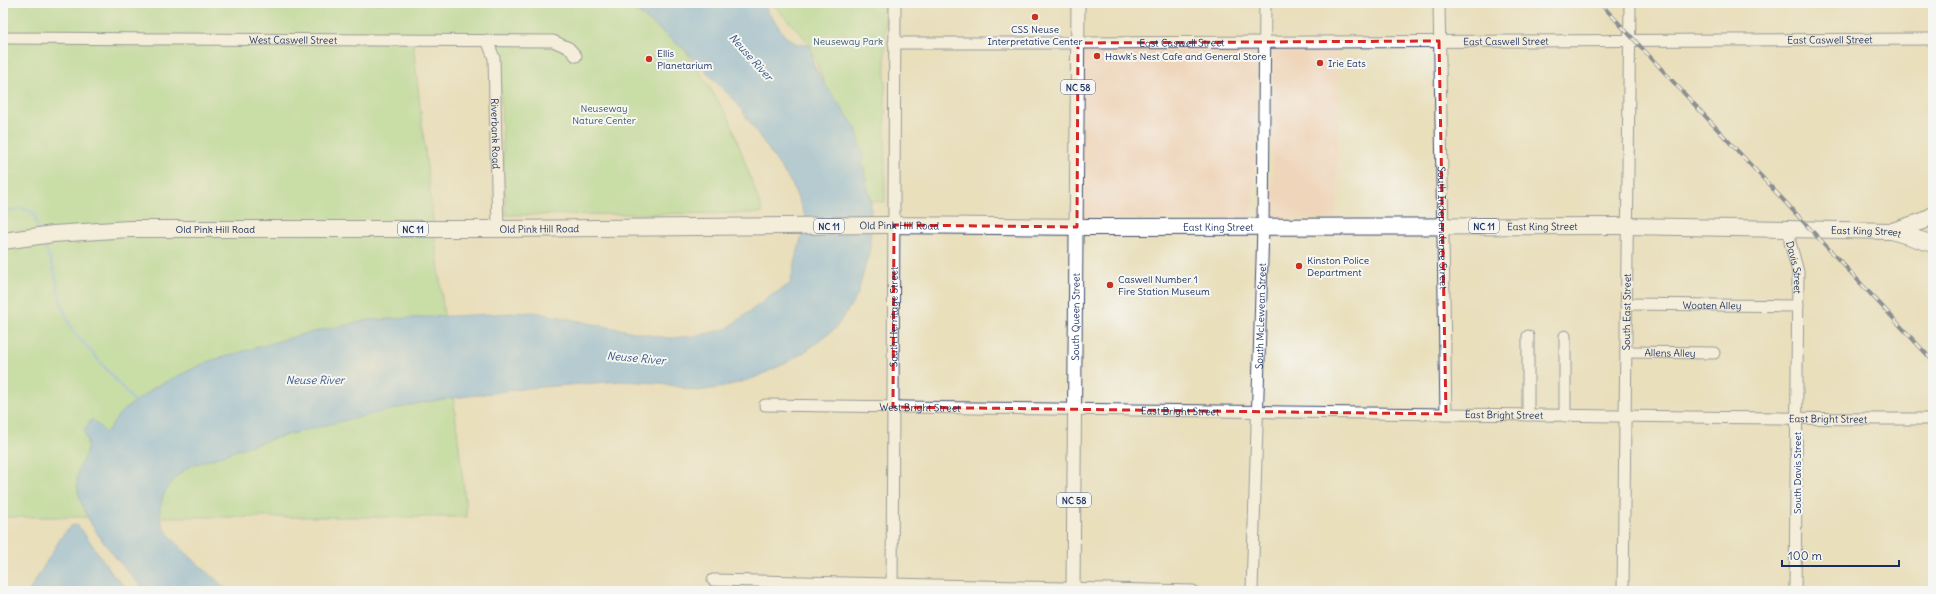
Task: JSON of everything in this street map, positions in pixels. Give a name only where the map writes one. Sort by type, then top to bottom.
[{"type":"highway","name":"NC 11","points":[[1892,231],[1923,221],[1933,215]]},
{"type":"highway","name":"Old Pink Hill Road","points":[[10,240],[53,234],[129,229],[498,229],[773,226],[1077,227]]},
{"type":"highway","name":"East King Street","points":[[1077,227],[1627,226],[1892,231],[1933,244]]},
{"type":"main road","name":"NC 58","points":[[1078,3],[1078,43]]},
{"type":"main road","name":"South Queen Street","points":[[1073,590],[1078,43]]},
{"type":"street","name":"South Herritage Street","points":[[892,588],[893,407],[890,226],[894,3]]},
{"type":"street","name":"South McLewean Street","points":[[1252,591],[1263,227],[1266,42],[1265,3]]},
{"type":"street","name":"South Independence Street","points":[[1439,3],[1446,414]]},
{"type":"street","name":"South East Street","points":[[1623,591],[1630,3]]},
{"type":"street","name":"East Caswell Street","points":[[1078,43],[1440,41],[1630,37],[1933,39]]},
{"type":"street","name":"West Caswell Street","points":[[3,38],[246,38],[369,41],[381,39],[553,41],[569,48],[576,56]]},
{"type":"street","name":"Riverbank Road","points":[[487,40],[494,58],[498,229]]},
{"type":"street","points":[[894,42],[1078,43]]},
{"type":"street","name":"Davis Street","points":[[1790,229],[1790,242],[1798,272],[1798,306]]},
{"type":"street","name":"Wooten Alley","points":[[1626,304],[1798,306]]},
{"type":"street","name":"South Davis Street","points":[[1795,591],[1798,306]]},
{"type":"street","points":[[1528,336],[1528,415]]},
{"type":"street","points":[[1565,336],[1565,416]]},
{"type":"street","name":"Allens Alley","points":[[1626,352],[1714,353]]},
{"type":"street","name":"West Bright Street","points":[[765,405],[1075,409]]},
{"type":"street","name":"East Bright Street","points":[[1075,409],[1258,413],[1528,415],[1797,420],[1933,419]]},
{"type":"street","points":[[713,580],[892,588],[1193,591]]},
{"type":"highlighted area","points":[[1439,41],[1446,414],[893,407],[894,225],[1077,227],[1078,43]]},
{"type":"shaded area","points":[[1252,48],[1257,52],[1253,217],[1251,219],[1089,219],[1082,215],[1083,52],[1087,49]]},
{"type":"shaded area","points":[[1278,50],[1339,50],[1337,219],[1272,218],[1273,54]]},
{"type":"green space","name":"Neuseway Nature Center","points":[[3,3],[627,3],[686,51],[730,120],[763,213],[506,215],[498,36],[412,35],[467,517],[3,517]]},
{"type":"green space","name":"Neuseway Park","points":[[772,3],[885,3],[885,202],[872,201],[808,42]]},
{"type":"water","name":"Neuse River","points":[[627,3],[762,3],[785,36],[797,44],[802,43],[811,47],[813,64],[824,83],[856,128],[863,155],[862,161],[871,202],[870,249],[857,296],[835,329],[803,353],[786,363],[754,378],[724,387],[697,391],[661,383],[621,381],[529,388],[438,400],[289,434],[196,464],[179,474],[166,490],[161,503],[160,517],[169,535],[178,545],[229,591],[145,591],[102,540],[84,510],[79,495],[77,480],[78,472],[87,447],[87,440],[84,431],[92,419],[106,433],[120,413],[155,387],[209,361],[304,334],[368,320],[534,312],[669,338],[695,336],[726,329],[772,295],[790,284],[806,218],[792,184],[737,103],[686,51]]},
{"type":"water","points":[[77,525],[112,573],[129,591],[29,591],[62,536],[71,526]]},
{"type":"waterway","points":[[3,212],[22,208],[34,213],[38,230]]},
{"type":"waterway","points":[[43,242],[53,266],[61,303],[72,330],[136,403]]},
{"type":"railway","points":[[1600,3],[1933,361]]},
{"type":"place","name":"CSS Neuse Interpretative Center","points":[[1035,17]]},
{"type":"place","name":"Hawk's Nest Cafe and General Store","points":[[1097,56]]},
{"type":"place","name":"Ellis Planetarium","points":[[649,59]]},
{"type":"place","name":"Irie Eats","points":[[1320,63]]},
{"type":"place","name":"Kinston Police Department","points":[[1299,266]]},
{"type":"place","name":"Caswell Number 1 Fire Station Museum","points":[[1110,285]]}]
